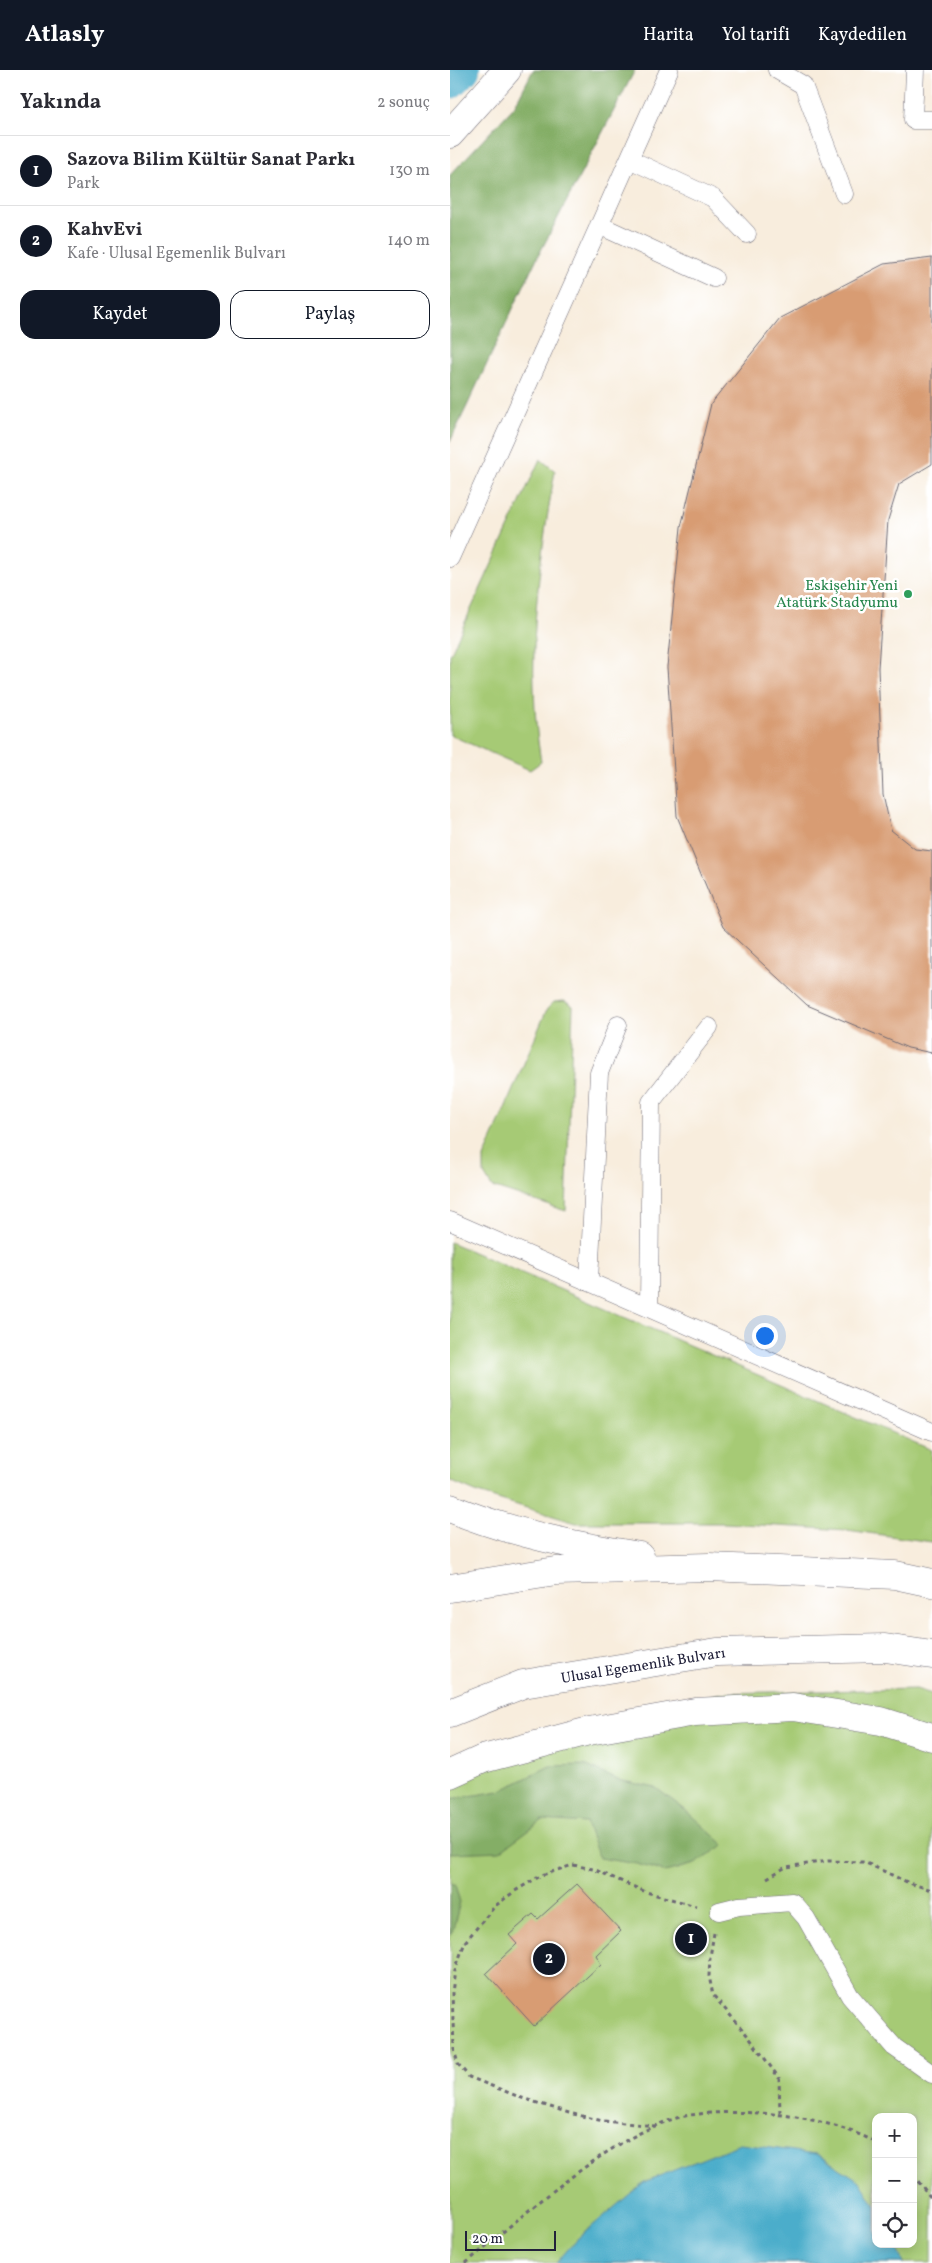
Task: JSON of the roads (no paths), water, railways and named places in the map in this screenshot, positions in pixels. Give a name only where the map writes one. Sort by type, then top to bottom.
[{"type":"main road","points":[[450,134],[507,70]]},
{"type":"main road","points":[[450,1508],[485,1522],[604,1550],[708,1567]]},
{"type":"main road","points":[[450,1588],[556,1571],[708,1567],[894,1576],[932,1583]]},
{"type":"main road","name":"Ulusal Egemenlik Bulvarı","points":[[450,1713],[523,1684],[717,1652],[885,1648],[932,1655]]},
{"type":"main road","points":[[450,1774],[484,1759],[589,1731],[695,1712],[793,1707],[881,1721],[932,1737]]},
{"type":"lane","points":[[450,558],[669,70]]},
{"type":"lane","points":[[777,70],[803,85],[844,194]]},
{"type":"lane","points":[[915,70],[913,120],[932,120]]},
{"type":"lane","points":[[629,159],[713,198],[747,234]]},
{"type":"lane","points":[[599,226],[714,278]]},
{"type":"lane","points":[[589,1282],[599,1073],[618,1025]]},
{"type":"lane","points":[[649,1308],[651,1102],[709,1028]]},
{"type":"lane","points":[[450,1221],[932,1432]]},
{"type":"lane","points":[[719,1911],[739,1906],[792,1902],[806,1918],[850,1996],[894,2047],[932,2074]]},
{"type":"water","points":[[740,2144],[817,2154],[860,2181],[872,2200],[872,2248],[898,2248],[904,2263],[556,2263],[577,2239],[644,2182]]},
{"type":"waterway","points":[[450,83],[464,70]]},
{"type":"place","name":"Eskişehir Yeni Atatürk Stadyumu","points":[[908,594]]},
{"type":"place","name":"Sazova Bilim Kültür Sanat Parkı","points":[[691,1939]]},
{"type":"place","name":"KahvEvi","points":[[549,1959]]}]
